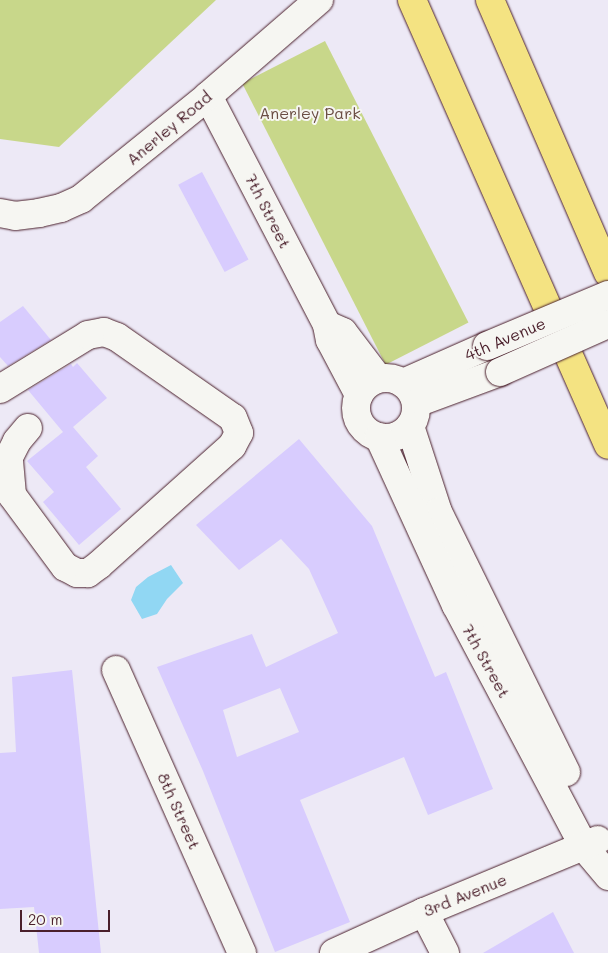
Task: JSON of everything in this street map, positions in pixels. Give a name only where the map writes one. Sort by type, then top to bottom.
[{"type":"highway","points":[[412,0],[608,445]]},
{"type":"highway","points":[[490,0],[608,273]]},
{"type":"street","name":"Anerley Road","points":[[0,213],[15,216],[38,213],[61,208],[81,199],[208,96],[319,0]]},
{"type":"street","name":"7th Street","points":[[208,96],[327,325],[343,332],[393,397],[438,512],[468,599]]},
{"type":"street","name":"4th Avenue","points":[[393,397],[487,346],[608,295]]},
{"type":"street","name":"4th Avenue","points":[[393,397],[500,372],[608,324]]},
{"type":"street","points":[[0,390],[88,335],[104,332],[117,337],[233,418],[239,433],[232,446],[99,565],[88,573],[77,573],[65,568],[12,495],[9,456],[17,441],[28,428]]},
{"type":"street","points":[[393,397],[402,433],[391,438],[379,437],[369,433],[360,424],[356,413],[393,397]]},
{"type":"street","name":"7th Street","points":[[379,437],[468,599],[608,876]]},
{"type":"street","name":"8th Street","points":[[116,670],[242,953]]},
{"type":"street","name":"3rd Avenue","points":[[334,953],[424,912],[591,844]]},
{"type":"street","points":[[424,912],[444,953]]},
{"type":"green space","points":[[0,0],[216,0],[59,147],[0,139]]},
{"type":"green space","name":"Anerley Park","points":[[325,41],[468,323],[386,365],[242,83]]},
{"type":"water","points":[[171,565],[183,583],[167,599],[157,614],[142,619],[131,600],[136,587],[148,577]]},
{"type":"building","points":[[202,172],[248,259],[225,272],[178,185]]},
{"type":"building","points":[[23,306],[51,340],[8,366],[0,357],[0,322]]},
{"type":"building","points":[[77,363],[107,398],[73,427],[98,456],[86,467],[121,509],[79,545],[43,502],[54,492],[27,461],[63,432],[28,390],[71,364],[73,367]]},
{"type":"building","points":[[299,439],[372,526],[435,677],[446,672],[493,789],[428,815],[404,757],[300,800],[350,922],[275,952],[203,771],[157,667],[252,634],[266,667],[338,633],[309,569],[281,539],[239,570],[196,525]],"holes":[[[280,688],[299,732],[237,757],[223,710]]]},
{"type":"building","points":[[72,670],[101,953],[39,953],[34,907],[0,909],[0,753],[16,752],[12,677]]},
{"type":"building","points":[[553,912],[574,953],[483,953]]}]
